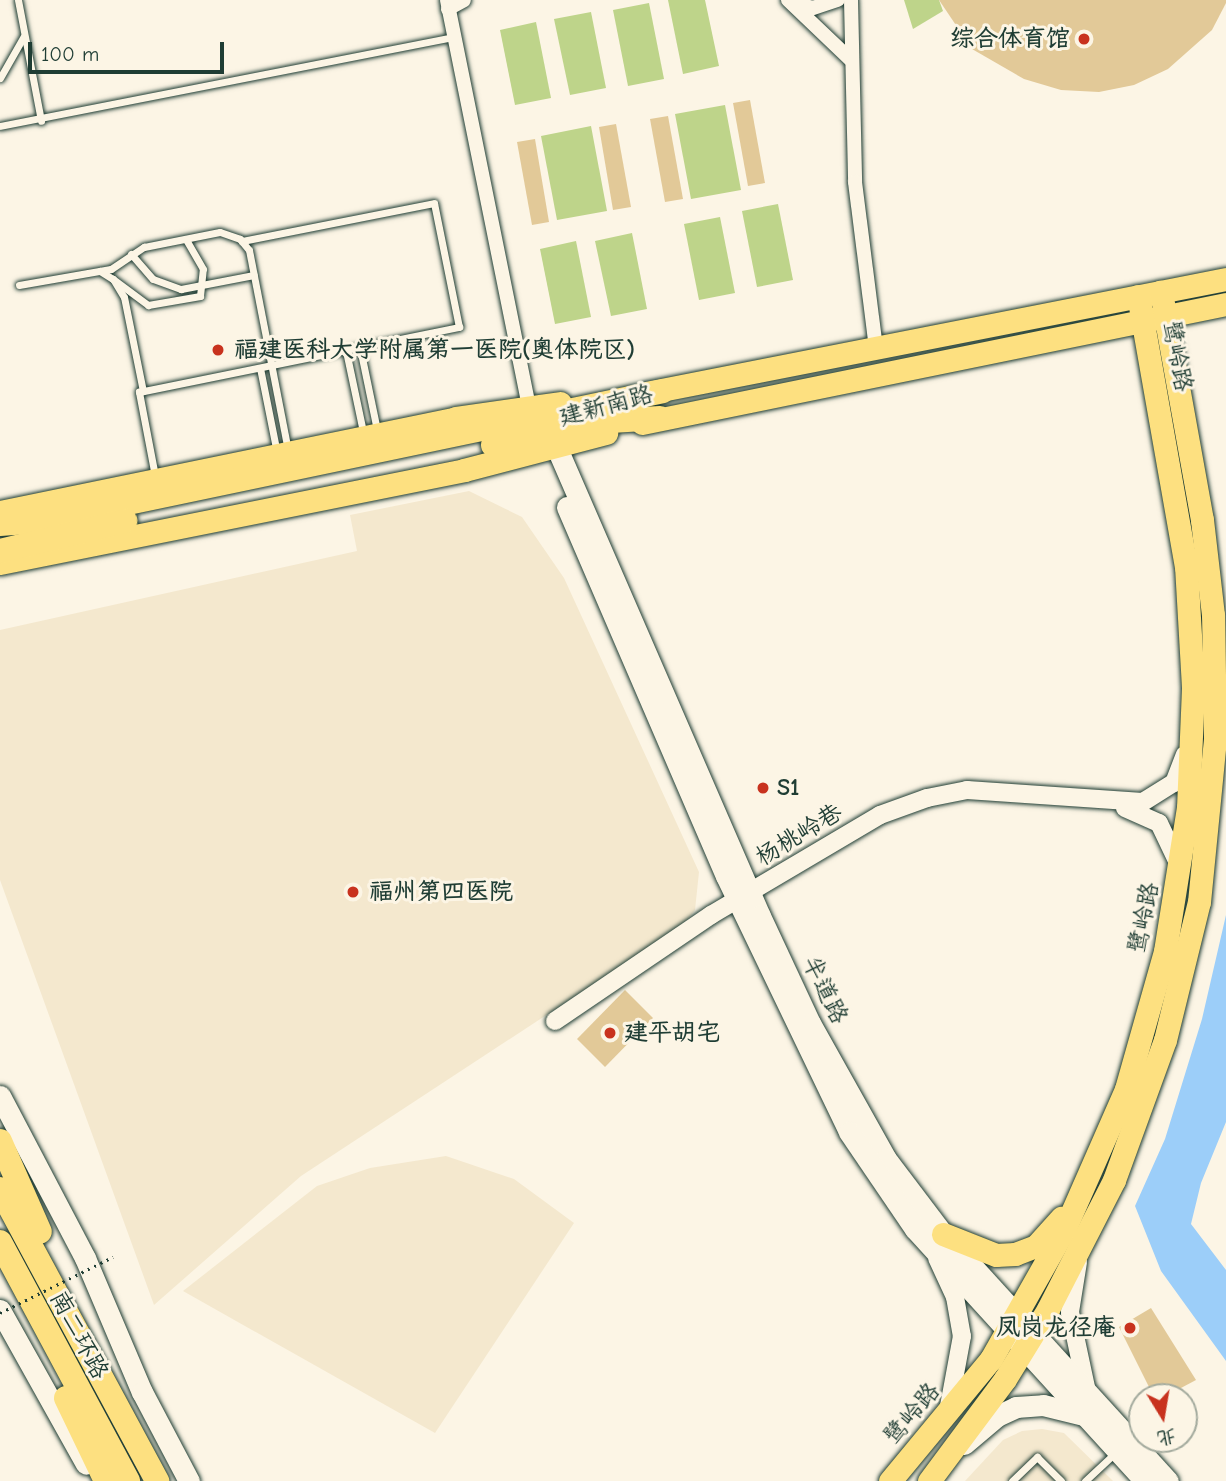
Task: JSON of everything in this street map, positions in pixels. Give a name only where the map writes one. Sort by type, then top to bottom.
[{"type":"highway","points":[[0,524],[42,521],[663,391]]},
{"type":"highway","points":[[0,551],[580,427],[660,418]]},
{"type":"highway","points":[[0,1141],[114,1400]]},
{"type":"highway","name":"南二环路","points":[[0,1189],[157,1481]]},
{"type":"highway","name":"南二环路","points":[[0,1242],[128,1481]]},
{"type":"highway","points":[[0,1278],[51,1366],[106,1481]]},
{"type":"highway","points":[[51,1366],[108,1444]]},
{"type":"main road","name":"建新南路","points":[[7,510],[371,435],[528,406],[663,391],[1226,279]]},
{"type":"main road","name":"鹭岭路","points":[[890,1481],[948,1413],[1012,1323],[1085,1188],[1137,1055],[1159,975],[1181,868],[1193,687],[1186,567],[1150,294]]},
{"type":"main road","name":"建新南路","points":[[0,566],[50,552],[464,470],[660,418],[1226,304]]},
{"type":"main road","name":"鹭岭路","points":[[935,1474],[1028,1341],[1080,1250],[1114,1180],[1151,1084],[1183,978],[1199,902],[1215,738],[1215,650],[1209,568],[1154,319]]},
{"type":"main road","name":"半道路","points":[[550,448],[634,671],[744,896],[886,1159],[939,1243],[1028,1341],[1085,1416],[1146,1481]]},
{"type":"main road","points":[[1215,738],[1226,770]]},
{"type":"main road","points":[[1199,902],[1206,892],[1215,848],[1226,830]]},
{"type":"main road","points":[[0,1096],[85,1258],[142,1392],[189,1481]]},
{"type":"main road","points":[[939,1243],[996,1255],[1015,1254],[1044,1239],[1085,1188]]},
{"type":"main road","points":[[0,1312],[96,1481]]},
{"type":"main road","name":"半道路","points":[[1028,1341],[1087,1392],[1168,1481]]},
{"type":"main road","points":[[935,1474],[986,1424],[1016,1407],[1043,1405],[1085,1416]]},
{"type":"street","points":[[464,0],[448,4],[528,406]]},
{"type":"street","points":[[790,1],[813,8],[838,0]]},
{"type":"street","points":[[851,0],[849,59],[855,181],[876,349]]},
{"type":"street","points":[[790,1],[849,59]]},
{"type":"street","points":[[1102,802],[1151,801],[1174,783],[1183,767],[1193,687]]},
{"type":"street","name":"杨桃岭巷","points":[[555,1021],[744,896],[880,816],[927,798],[986,790],[1102,802]]},
{"type":"street","points":[[1102,802],[1144,813],[1159,823],[1181,868]]},
{"type":"street","points":[[939,1243],[955,1297],[962,1336],[948,1413]]},
{"type":"street","points":[[1080,1250],[1070,1312],[1087,1392]]},
{"type":"lane","points":[[18,0],[41,121]]},
{"type":"lane","points":[[0,78],[24,36]]},
{"type":"lane","points":[[0,126],[41,121],[454,37]]},
{"type":"lane","points":[[19,285],[117,266],[144,247],[220,232],[242,241],[434,203],[459,327],[139,392],[156,480]]},
{"type":"lane","points":[[100,271],[148,305],[200,296],[204,286],[200,259],[187,239]]},
{"type":"lane","points":[[242,241],[254,275],[272,366],[283,453]]},
{"type":"lane","points":[[131,254],[162,284],[181,289],[254,275]]},
{"type":"lane","points":[[113,279],[127,308],[143,391]]},
{"type":"lane","points":[[360,348],[371,435]]},
{"type":"lane","points":[[346,351],[371,435]]},
{"type":"lane","points":[[260,368],[283,453]]},
{"type":"lane","points":[[1085,1481],[1117,1450]]},
{"type":"lane","points":[[1012,1481],[1037,1457],[1061,1481]]},
{"type":"path","points":[[0,1312],[113,1257]]},
{"type":"shaded area","name":"福州第四医院","points":[[469,491],[522,517],[564,578],[699,872],[695,910],[682,926],[301,1176],[154,1305],[0,880],[0,630],[357,551],[350,515]]},
{"type":"shaded area","points":[[446,1156],[514,1179],[574,1223],[435,1433],[183,1291],[317,1186],[370,1168]]},
{"type":"shaded area","points":[[1042,1429],[1064,1433],[1113,1481],[965,1481],[1003,1440],[1022,1431]]},
{"type":"green space","points":[[668,0],[705,0],[719,66],[683,74]]},
{"type":"green space","points":[[904,0],[939,0],[943,11],[913,29]]},
{"type":"green space","points":[[649,3],[664,79],[628,86],[613,10]]},
{"type":"green space","points":[[591,12],[606,88],[570,95],[554,19]]},
{"type":"green space","points":[[536,22],[551,98],[515,105],[500,30]]},
{"type":"green space","points":[[725,105],[741,190],[691,199],[675,114]]},
{"type":"green space","points":[[591,126],[607,211],[557,220],[541,136]]},
{"type":"green space","points":[[778,204],[793,280],[757,287],[742,211]]},
{"type":"green space","points":[[720,217],[735,293],[699,300],[684,224]]},
{"type":"green space","points":[[632,233],[647,309],[611,316],[595,241]]},
{"type":"green space","points":[[576,241],[591,317],[555,324],[540,249]]},
{"type":"water","points":[[1226,915],[1226,1122],[1201,1183],[1191,1224],[1226,1270],[1226,1361],[1161,1271],[1135,1206],[1165,1139],[1202,1019]]},
{"type":"building","name":"综合体育馆","points":[[939,0],[1226,0],[1226,3],[1212,30],[1168,69],[1134,85],[1099,92],[1061,90],[1024,79],[972,49]]},
{"type":"building","points":[[750,100],[765,183],[748,186],[733,103]]},
{"type":"building","points":[[668,116],[683,199],[665,202],[650,119]]},
{"type":"building","points":[[616,124],[631,207],[613,210],[599,127]]},
{"type":"building","points":[[535,139],[549,222],[532,225],[517,142]]},
{"type":"building","name":"建平胡宅","points":[[625,990],[653,1018],[605,1067],[577,1039]]},
{"type":"building","points":[[1151,1308],[1196,1380],[1190,1383],[1147,1383],[1119,1327]]},
{"type":"place","name":"综合体育馆","points":[[1084,39]]},
{"type":"place","name":"福建医科大学附属第一医院(奥体院区)","points":[[218,350]]},
{"type":"place","name":"S1","points":[[763,788]]},
{"type":"place","name":"福州第四医院","points":[[353,892]]},
{"type":"place","name":"建平胡宅","points":[[610,1033]]},
{"type":"place","name":"凤岗龙径庵","points":[[1130,1328]]}]
